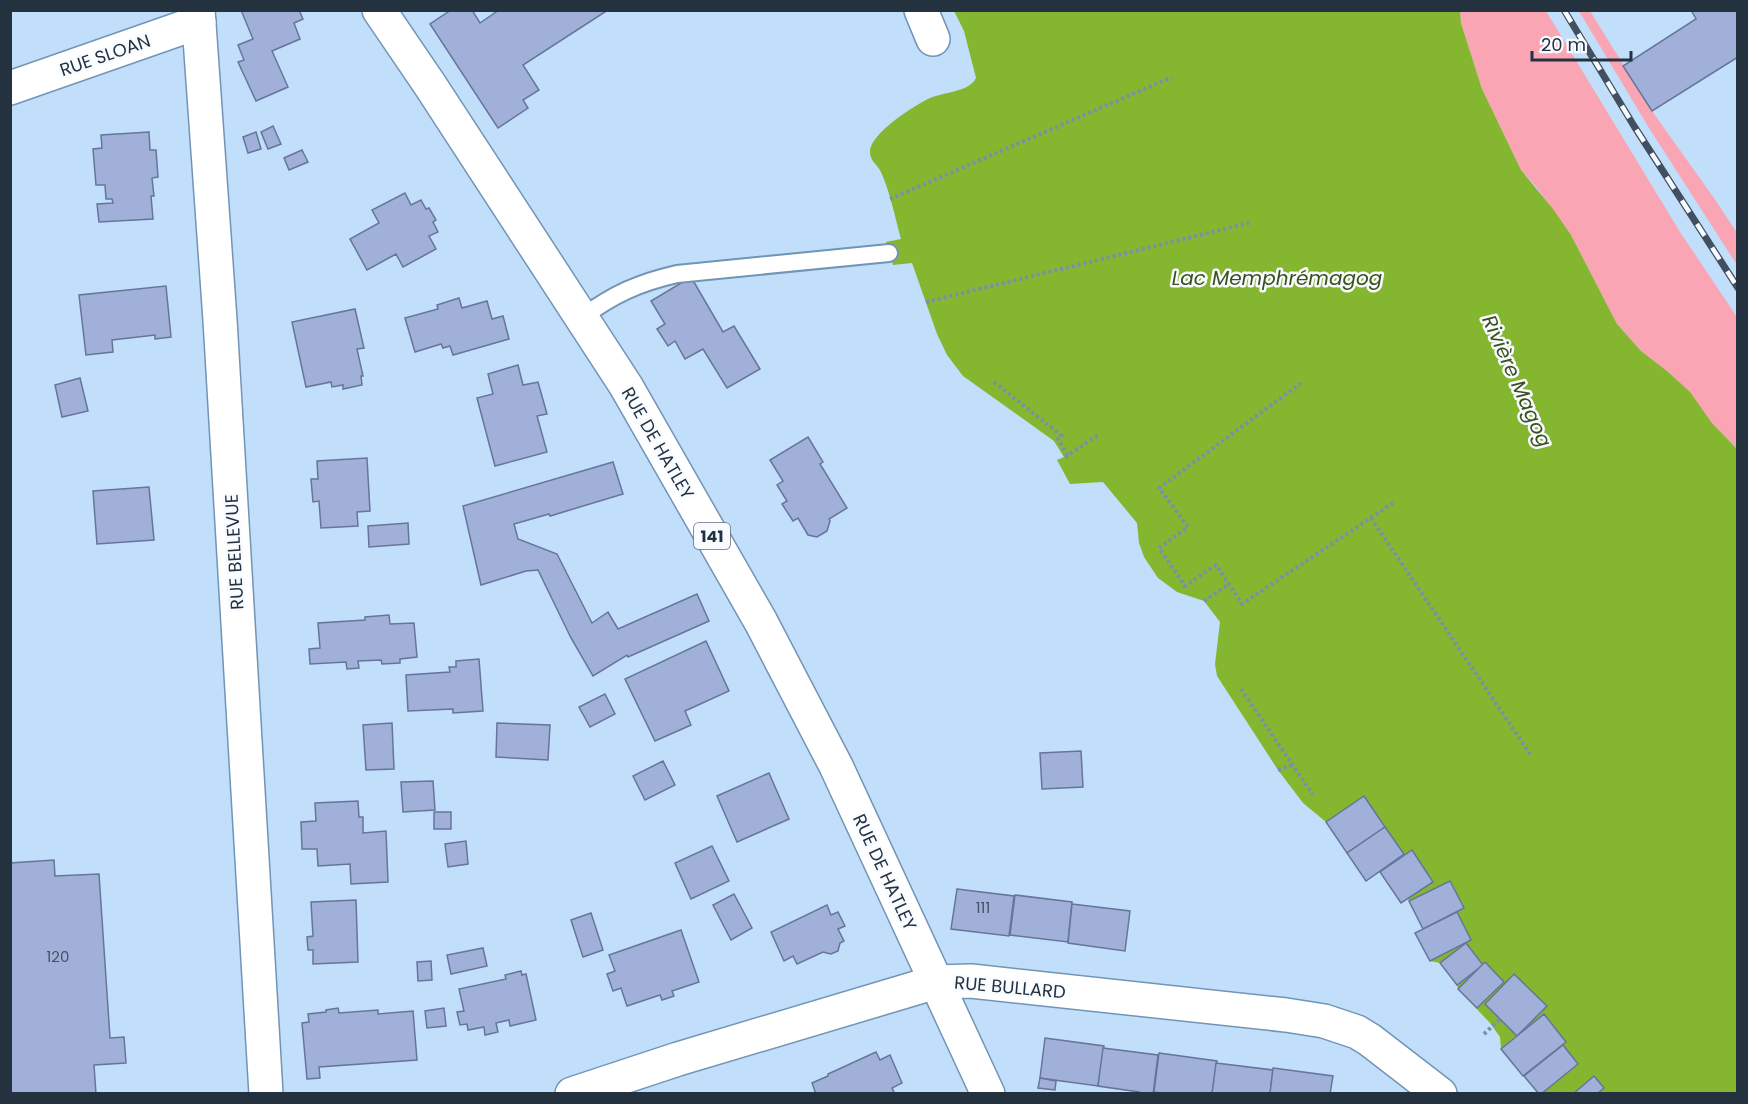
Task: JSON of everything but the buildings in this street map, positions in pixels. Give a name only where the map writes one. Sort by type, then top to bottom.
[{"type":"street","name":"RUE DE HATLEY","points":[[379,10],[626,387],[761,622],[836,766],[988,1094]]},
{"type":"street","name":"RUE SLOAN","points":[[10,88],[198,16]]},
{"type":"street","name":"RUE BELLEVUE","points":[[198,16],[220,320],[266,1094]]},
{"type":"street","name":"RUE BULLARD","points":[[572,1094],[710,1049],[936,982],[971,981],[1324,1021],[1357,1032],[1370,1040],[1440,1094]]},
{"type":"lane","points":[[581,318],[626,290],[651,280],[677,274],[889,253]]},
{"type":"path","points":[[890,200],[1172,76]]},
{"type":"path","points":[[926,302],[1249,223]]},
{"type":"path","points":[[994,382],[1062,436],[1058,439],[1066,456],[1100,435]]},
{"type":"path","points":[[1301,383],[1160,488],[1188,527],[1159,548],[1185,586],[1216,565],[1242,604],[1393,503]]},
{"type":"path","points":[[1371,518],[1530,754]]},
{"type":"path","points":[[1204,601],[1229,584]]},
{"type":"path","points":[[1241,689],[1313,795]]},
{"type":"path","points":[[1278,770],[1292,765]]},
{"type":"path","points":[[1484,1034],[1500,1019]]},
{"type":"shaded area","points":[[1460,11],[1546,11],[1680,232],[1737,317],[1737,449],[1712,423],[1689,392],[1641,351],[1617,324],[1571,235],[1521,170],[1482,89],[1461,23]]},
{"type":"shaded area","points":[[1579,11],[1590,11],[1652,111],[1737,233],[1737,265],[1649,128]]},
{"type":"water","name":"Lac Memphrémagog","points":[[954,11],[1460,11],[1461,23],[1482,89],[1521,170],[1571,235],[1617,324],[1641,351],[1690,392],[1712,423],[1737,449],[1737,1093],[1539,1093],[1501,1049],[1500,1037],[1490,1023],[1458,989],[1440,963],[1430,961],[1415,933],[1423,929],[1408,899],[1401,903],[1380,872],[1366,881],[1326,822],[1303,803],[1278,770],[1217,676],[1215,664],[1220,622],[1204,601],[1177,592],[1158,578],[1144,557],[1139,543],[1137,523],[1103,482],[1070,484],[1057,460],[1064,457],[1054,441],[963,376],[947,355],[937,334],[912,263],[893,265],[886,242],[901,239],[890,196],[870,152],[877,137],[904,113],[930,98],[968,86],[976,78],[964,31]]},
{"type":"railway","points":[[1564,10],[1634,126],[1738,288]]},
{"type":"water label","name":"Rivière Magog","points":[[1517,381]]}]
